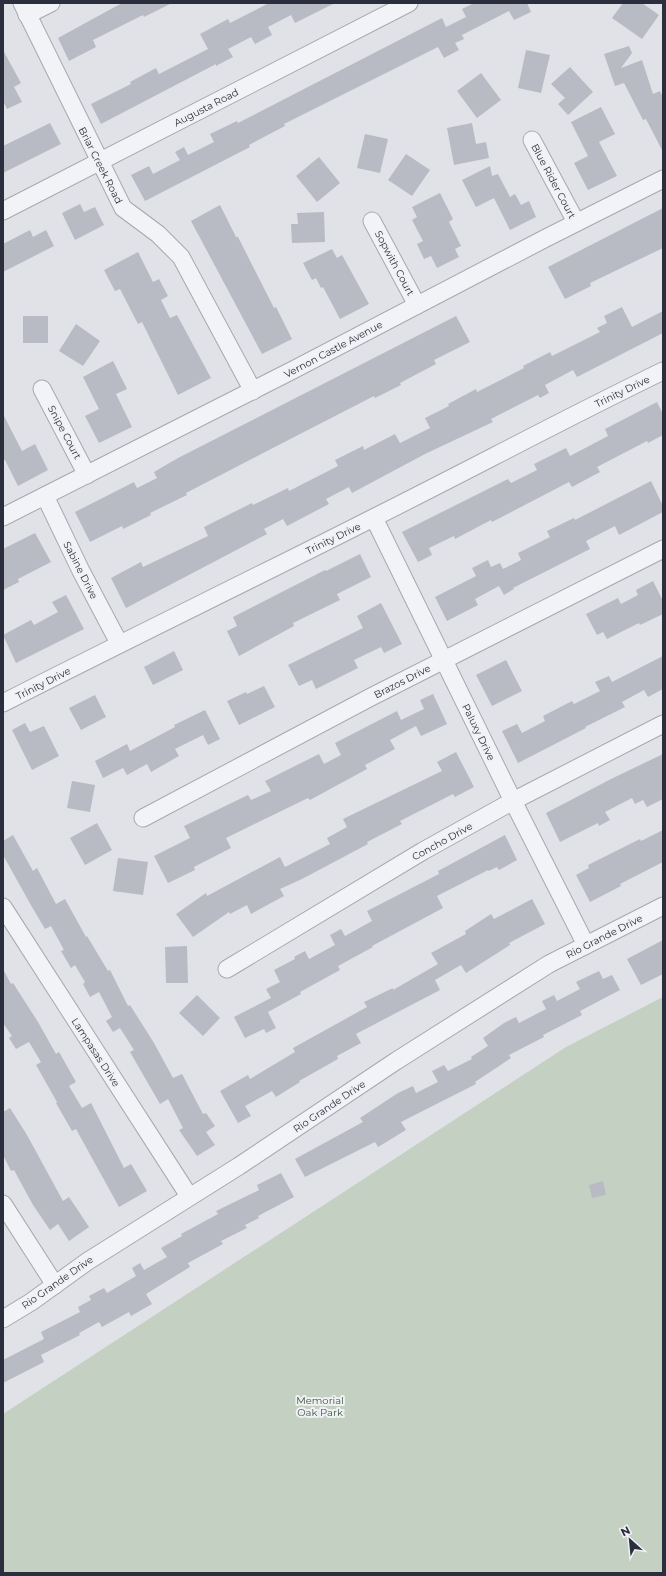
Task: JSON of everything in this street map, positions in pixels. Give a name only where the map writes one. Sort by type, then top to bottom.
[{"type":"street","points":[[24,9],[51,3]]},
{"type":"street","name":"Augusta Road","points":[[3,211],[409,3]]},
{"type":"street","name":"Briar Creek Road","points":[[24,9],[123,208],[158,234],[181,257],[253,391]]},
{"type":"street","name":"Blue Rider Court","points":[[532,140],[576,222]]},
{"type":"street","name":"Vernon Castle Avenue","points":[[3,517],[253,391],[576,222],[663,179]]},
{"type":"street","name":"Sopwith Court","points":[[372,221],[417,305]]},
{"type":"street","name":"Trinity Drive","points":[[3,703],[374,518],[663,371]]},
{"type":"street","name":"Snipe Court","points":[[42,389],[87,475]]},
{"type":"street","name":"Sabine Drive","points":[[45,496],[119,644]]},
{"type":"street","name":"Paluxy Drive","points":[[374,518],[513,801],[586,945]]},
{"type":"street","name":"Brazos Drive","points":[[143,818],[372,696],[663,549]]},
{"type":"street","name":"Concho Drive","points":[[227,969],[423,851],[513,801],[663,724]]},
{"type":"street","name":"Rio Grande Drive","points":[[3,1319],[55,1285],[88,1261],[189,1196],[239,1166],[396,1061],[549,964],[663,906]]},
{"type":"street","name":"Lampasas Drive","points":[[3,907],[189,1196]]},
{"type":"street","points":[[3,1204],[55,1285]]},
{"type":"green space","name":"Memorial Oak Park","points":[[663,997],[663,1573],[3,1573],[3,1414],[566,1047]]},
{"type":"building","points":[[122,3],[172,3],[144,17],[143,15],[93,40],[96,47],[69,61],[58,38]]},
{"type":"building","points":[[269,3],[335,3],[295,23],[291,15],[268,27],[272,35],[255,44],[251,37],[228,49],[233,57],[216,66],[216,64],[101,124],[91,104],[131,84],[130,82],[156,68],[159,74],[208,49],[200,34],[228,19],[230,23]]},
{"type":"building","points":[[474,3],[527,3],[531,12],[514,20],[509,11],[462,35],[464,39],[455,43],[459,50],[444,58],[438,47],[284,124],[285,126],[249,145],[250,147],[145,201],[131,175],[149,166],[153,174],[180,160],[175,152],[184,147],[188,155],[214,142],[210,134],[237,121],[238,123],[442,18],[446,27],[466,17],[462,9]]},
{"type":"building","points":[[623,3],[642,3],[659,15],[642,39],[612,18]]},
{"type":"building","points":[[629,46],[632,53],[621,68],[642,60],[653,94],[660,91],[663,97],[663,152],[646,119],[643,120],[624,83],[615,86],[604,54]]},
{"type":"building","points":[[3,50],[21,83],[14,87],[22,102],[7,109],[3,101]]},
{"type":"building","points":[[526,50],[550,55],[541,93],[518,88]]},
{"type":"building","points":[[570,67],[593,92],[568,115],[558,104],[565,98],[551,84]]},
{"type":"building","points":[[481,73],[501,100],[477,118],[457,91]]},
{"type":"building","points":[[601,107],[615,134],[599,142],[617,176],[588,190],[574,163],[588,156],[571,122]]},
{"type":"building","points":[[50,123],[61,144],[3,173],[3,146]]},
{"type":"building","points":[[472,123],[476,144],[486,142],[489,158],[454,165],[447,128]]},
{"type":"building","points":[[365,134],[388,139],[380,173],[357,168]]},
{"type":"building","points":[[406,154],[430,170],[412,196],[388,180]]},
{"type":"building","points":[[319,157],[340,183],[317,202],[296,176]]},
{"type":"building","points":[[490,166],[492,176],[498,174],[510,197],[515,194],[521,205],[529,201],[536,217],[510,230],[494,198],[476,207],[462,180]]},
{"type":"building","points":[[440,193],[453,219],[449,222],[461,246],[455,249],[459,257],[437,268],[431,256],[424,259],[417,244],[423,241],[412,220],[417,217],[412,207]]},
{"type":"building","points":[[80,204],[84,212],[95,207],[104,225],[75,240],[62,213]]},
{"type":"building","points":[[220,205],[292,339],[262,354],[191,221]]},
{"type":"building","points":[[663,208],[663,248],[590,283],[591,286],[565,299],[548,267]]},
{"type":"building","points":[[324,212],[325,242],[292,243],[291,224],[298,224],[297,213]]},
{"type":"building","points":[[30,230],[33,237],[46,230],[54,246],[3,272],[3,244]]},
{"type":"building","points":[[332,249],[337,258],[342,255],[369,304],[340,319],[323,287],[321,288],[316,278],[312,280],[303,263]]},
{"type":"building","points":[[138,252],[153,282],[159,279],[168,296],[161,300],[170,318],[177,315],[211,378],[178,395],[142,322],[138,324],[120,289],[115,291],[104,270]]},
{"type":"building","points":[[622,307],[632,327],[663,311],[663,333],[577,377],[573,370],[545,385],[549,393],[540,398],[538,395],[491,419],[493,422],[425,454],[352,493],[349,487],[326,499],[329,504],[287,526],[283,519],[264,529],[267,534],[126,608],[111,578],[141,562],[143,567],[208,536],[204,527],[252,503],[253,505],[288,488],[289,491],[338,466],[335,460],[363,446],[364,450],[395,434],[400,443],[430,428],[425,418],[449,406],[448,404],[476,389],[477,392],[524,368],[523,366],[550,352],[552,356],[600,332],[597,328],[607,323],[604,316]]},
{"type":"building","points":[[23,316],[48,316],[48,343],[23,343]]},
{"type":"building","points":[[456,316],[470,342],[434,360],[436,364],[400,383],[401,385],[375,398],[374,396],[186,493],[187,495],[150,513],[151,515],[123,529],[122,526],[90,542],[75,512],[134,482],[137,488],[157,478],[154,472],[178,458]]},
{"type":"building","points":[[76,324],[100,341],[83,366],[59,351]]},
{"type":"building","points":[[113,361],[127,389],[116,394],[132,427],[99,443],[85,416],[99,409],[83,377]]},
{"type":"building","points":[[657,402],[663,414],[663,435],[648,443],[647,441],[597,467],[600,472],[572,487],[569,482],[492,522],[491,520],[455,539],[454,536],[429,548],[432,555],[418,562],[402,532],[508,479],[511,483],[537,470],[534,464],[566,448],[570,456],[608,436],[605,429]]},
{"type":"building","points":[[3,414],[22,451],[35,444],[48,470],[18,486],[5,460],[3,460]]},
{"type":"building","points":[[651,481],[663,506],[663,512],[619,535],[615,526],[586,541],[590,549],[513,588],[514,589],[504,595],[499,586],[475,599],[478,605],[447,621],[435,597],[476,576],[472,568],[488,560],[491,567],[500,563],[503,569],[521,560],[518,553],[550,537],[547,531],[574,518],[575,520]]},
{"type":"building","points":[[35,533],[51,562],[18,579],[19,582],[3,590],[3,549]]},
{"type":"building","points":[[360,554],[371,577],[337,594],[340,600],[293,623],[294,626],[239,656],[227,631],[237,626],[233,617],[325,570],[326,571]]},
{"type":"building","points":[[653,581],[663,601],[663,614],[640,625],[639,623],[607,639],[603,632],[597,635],[586,614],[618,598],[621,604],[638,595],[636,590]]},
{"type":"building","points":[[66,595],[84,629],[16,663],[3,635],[31,620],[34,625],[58,612],[52,602]]},
{"type":"building","points":[[381,603],[402,644],[384,653],[381,647],[354,660],[358,668],[316,689],[312,680],[299,686],[288,665],[363,628],[357,616]]},
{"type":"building","points":[[174,651],[183,670],[153,685],[144,667]]},
{"type":"building","points":[[663,656],[663,689],[648,697],[644,690],[622,702],[625,707],[518,763],[502,731],[517,724],[522,733],[545,721],[543,716],[572,701],[574,704],[600,691],[595,682],[609,676],[612,682]]},
{"type":"building","points":[[506,660],[522,691],[492,706],[476,675]]},
{"type":"building","points":[[264,686],[275,707],[239,725],[227,701],[246,692],[247,694]]},
{"type":"building","points":[[433,694],[447,724],[421,736],[416,726],[390,740],[395,749],[365,765],[367,769],[310,800],[308,798],[226,838],[231,848],[194,867],[195,870],[168,883],[154,856],[190,838],[184,826],[248,795],[251,800],[271,791],[265,781],[319,754],[324,764],[341,755],[335,743],[397,711],[401,720],[424,709],[420,700]]},
{"type":"building","points":[[95,695],[106,717],[81,730],[69,708]]},
{"type":"building","points":[[205,710],[220,739],[208,745],[203,735],[175,749],[179,756],[151,772],[147,764],[127,775],[123,768],[103,778],[95,761],[127,744],[130,751],[175,727],[174,725]]},
{"type":"building","points":[[25,723],[30,732],[44,726],[59,756],[32,770],[12,730]]},
{"type":"building","points":[[456,752],[474,787],[455,797],[453,794],[400,821],[402,824],[367,842],[368,844],[280,889],[284,896],[251,914],[247,905],[230,914],[229,912],[193,937],[176,914],[206,893],[207,896],[280,857],[285,867],[330,844],[327,838],[347,827],[343,819],[442,771],[437,762]]},
{"type":"building","points":[[663,754],[663,799],[647,807],[643,800],[635,804],[632,798],[605,812],[610,820],[599,826],[598,823],[560,842],[546,813]]},
{"type":"building","points":[[72,781],[95,785],[90,812],[67,808]]},
{"type":"building","points":[[97,823],[112,850],[85,865],[70,838]]},
{"type":"building","points":[[663,830],[663,862],[620,884],[621,886],[590,902],[576,875],[589,868],[588,865],[640,839],[641,841]]},
{"type":"building","points":[[13,835],[33,871],[37,868],[56,904],[65,899],[86,937],[87,936],[108,971],[110,970],[128,1006],[130,1005],[154,1043],[173,1078],[182,1074],[203,1114],[206,1113],[215,1126],[206,1132],[215,1145],[197,1156],[179,1130],[183,1128],[168,1099],[160,1104],[130,1052],[134,1050],[120,1028],[113,1032],[106,1021],[112,1017],[99,992],[90,997],[83,984],[85,982],[75,965],[71,968],[61,951],[64,950],[51,926],[45,929],[3,855],[3,841]]},
{"type":"building","points":[[505,835],[517,860],[499,870],[497,867],[489,871],[488,870],[437,896],[443,908],[338,966],[340,970],[268,1012],[276,1028],[266,1033],[264,1029],[245,1038],[234,1017],[271,998],[266,989],[280,982],[274,970],[295,959],[294,957],[305,951],[309,959],[335,945],[330,935],[341,929],[345,936],[372,921],[367,911],[439,874],[438,871]]},
{"type":"building","points":[[118,858],[148,862],[143,895],[113,891]]},
{"type":"building","points":[[532,899],[545,924],[509,943],[510,945],[466,973],[461,965],[435,980],[440,990],[356,1034],[361,1043],[337,1056],[338,1059],[299,1081],[300,1082],[276,1097],[272,1091],[245,1106],[251,1116],[238,1123],[220,1091],[248,1075],[250,1079],[295,1052],[293,1048],[367,1007],[364,1002],[393,988],[393,990],[438,964],[431,953],[466,934],[465,931],[491,914],[494,919]]},
{"type":"building","points":[[663,940],[663,974],[641,985],[627,959]]},
{"type":"building","points":[[187,946],[188,983],[166,983],[165,947]]},
{"type":"building","points":[[3,969],[11,984],[13,983],[38,1022],[56,1054],[59,1052],[76,1082],[69,1086],[82,1108],[91,1103],[124,1168],[131,1164],[147,1191],[119,1207],[76,1129],[72,1131],[56,1103],[57,1102],[36,1065],[41,1062],[29,1042],[16,1049],[9,1038],[12,1036],[3,1023]]},
{"type":"building","points":[[599,971],[603,979],[612,975],[620,990],[580,1011],[582,1015],[543,1035],[544,1037],[509,1055],[511,1058],[475,1082],[476,1084],[401,1122],[406,1130],[378,1147],[375,1142],[305,1177],[295,1159],[363,1122],[360,1118],[398,1093],[413,1086],[416,1093],[438,1082],[432,1071],[444,1065],[448,1071],[472,1059],[471,1057],[488,1046],[483,1038],[504,1023],[516,1017],[519,1023],[546,1009],[542,1001],[554,995],[557,1001],[580,989],[576,982]]},
{"type":"building","points":[[197,995],[220,1018],[203,1036],[179,1013]]},
{"type":"building","points":[[10,1108],[27,1135],[63,1201],[69,1197],[89,1227],[69,1241],[58,1224],[50,1230],[33,1205],[14,1170],[11,1171],[3,1155],[3,1112]]},
{"type":"building","points":[[281,1173],[294,1197],[258,1216],[259,1218],[245,1225],[247,1228],[221,1241],[223,1244],[188,1263],[190,1267],[146,1294],[152,1304],[131,1316],[129,1312],[102,1327],[99,1322],[79,1333],[80,1335],[41,1355],[44,1362],[3,1383],[3,1360],[44,1339],[41,1332],[80,1312],[78,1307],[91,1300],[89,1296],[104,1288],[107,1293],[136,1276],[132,1268],[140,1263],[144,1270],[167,1257],[161,1248],[182,1236],[181,1234],[218,1214],[216,1211],[259,1190],[257,1185]]},
{"type":"building","points":[[603,1181],[606,1195],[592,1198],[589,1185]]}]
